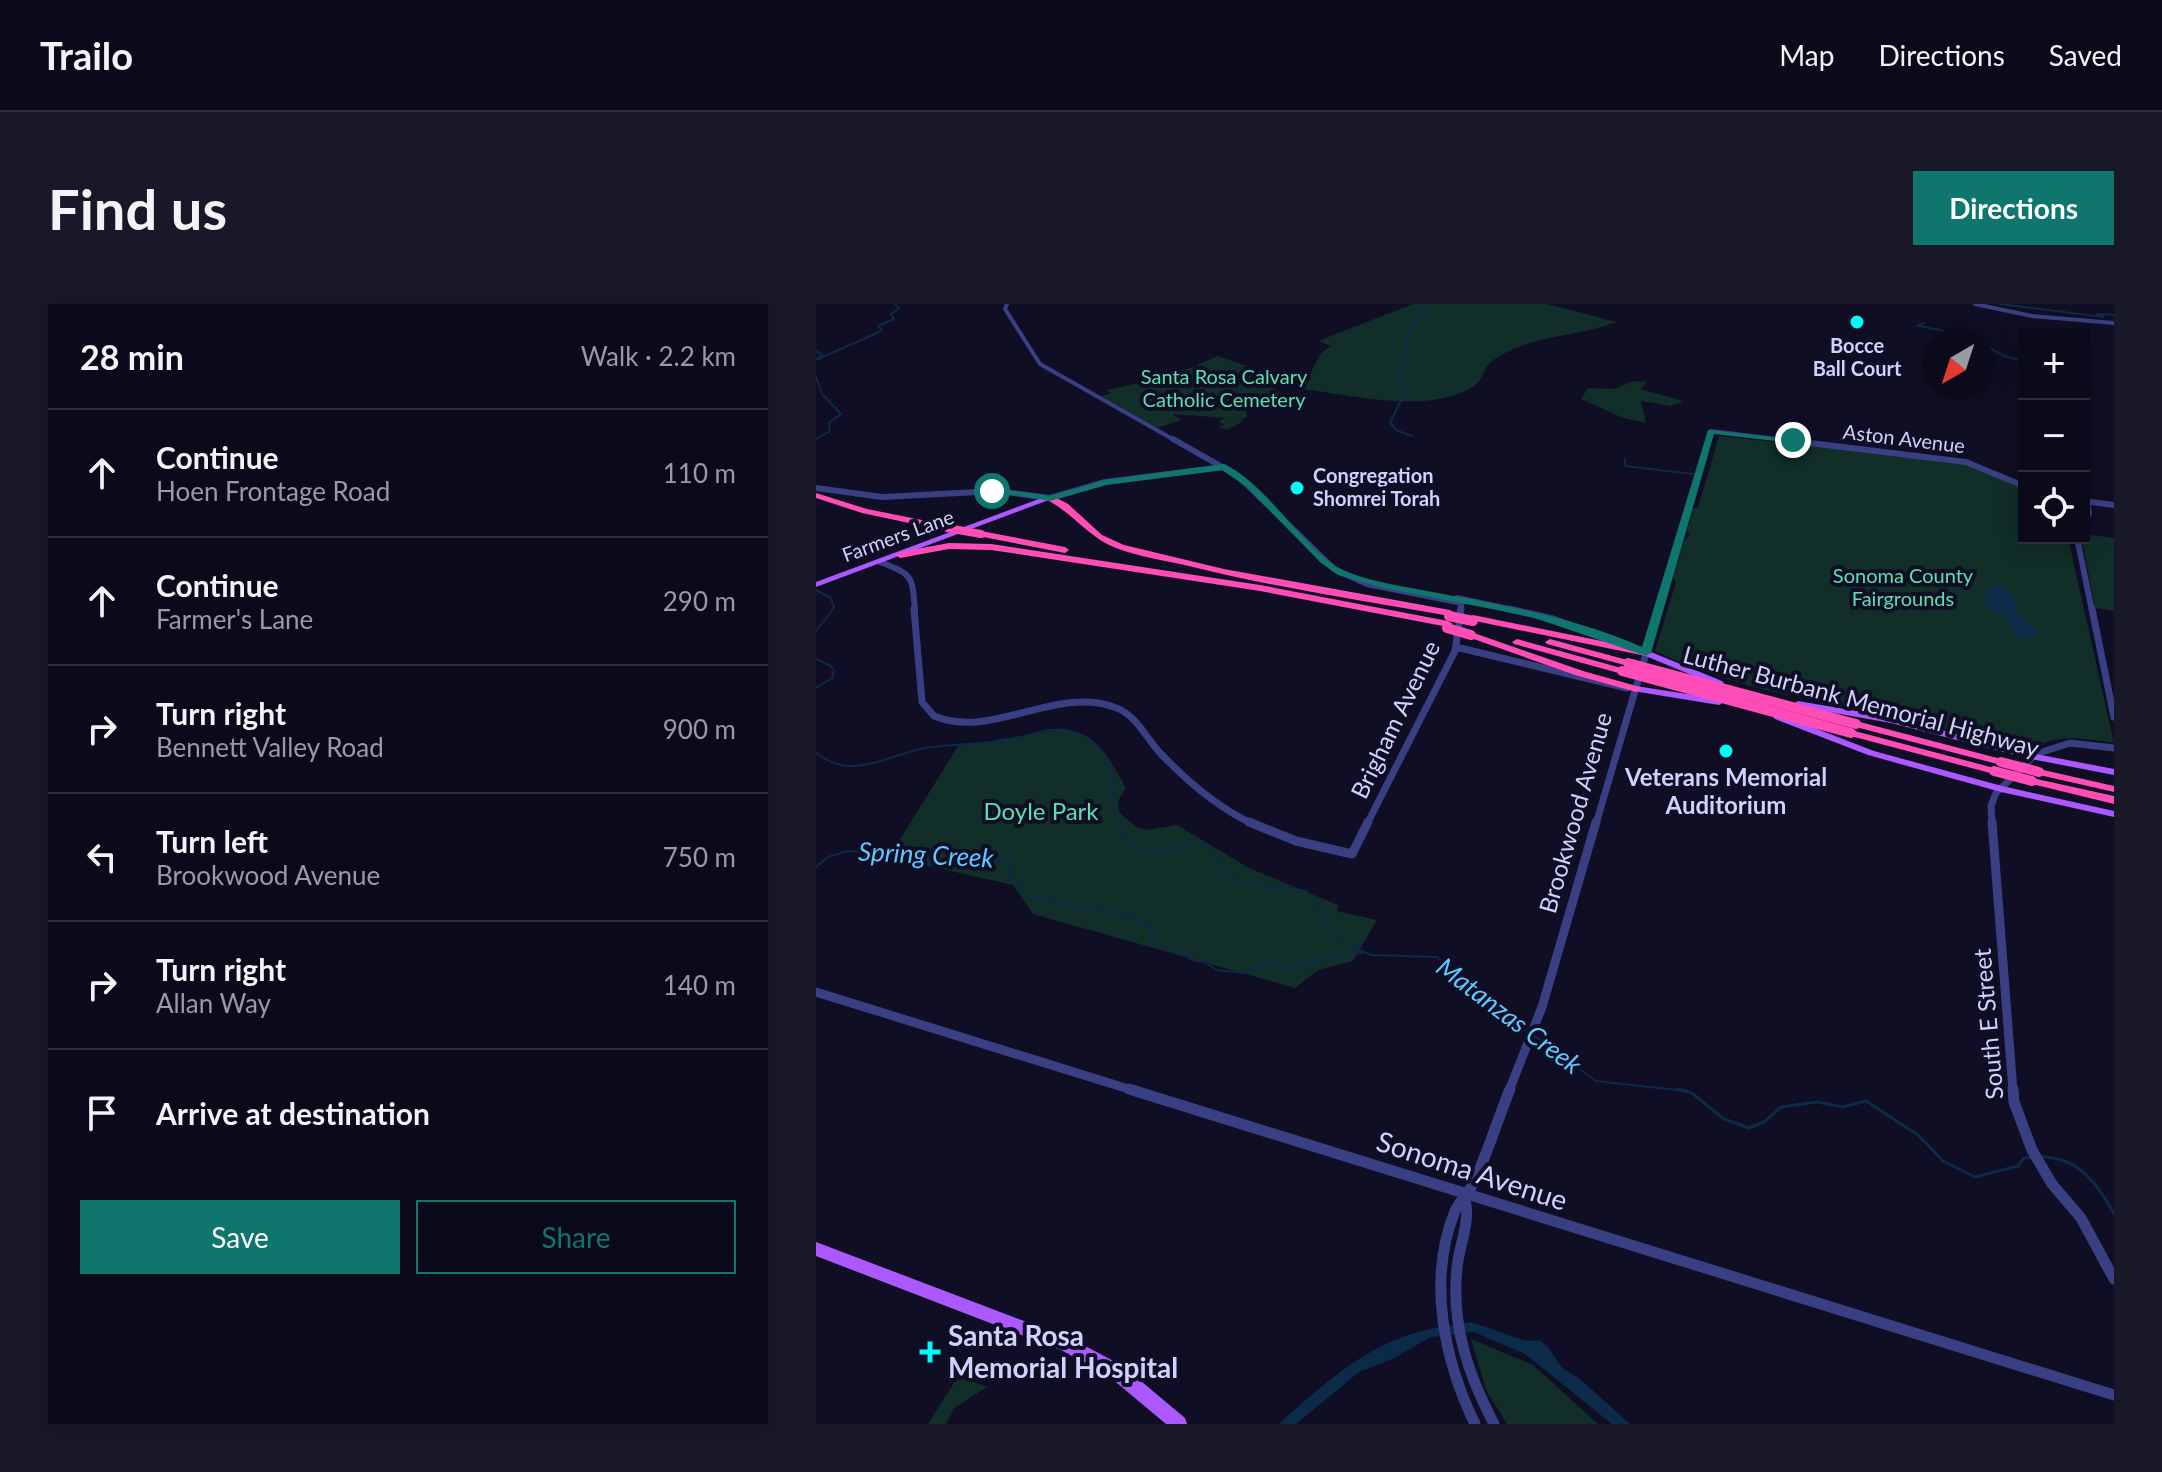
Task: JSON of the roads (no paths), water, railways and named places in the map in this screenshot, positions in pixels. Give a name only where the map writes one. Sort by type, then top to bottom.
[{"type":"highway","points":[[816,495],[991,547]]},
{"type":"highway","points":[[1050,498],[1065,506],[1099,537],[1121,547],[1226,572],[1401,605],[1472,626],[1646,653]]},
{"type":"highway","points":[[947,532],[981,534],[1260,588],[1449,620],[1472,626],[1571,671],[1636,689]]},
{"type":"highway","points":[[900,555],[949,546],[991,547],[1260,588]]},
{"type":"highway","name":"Luther Burbank Memorial Highway","points":[[1472,626],[2035,776],[2114,800]]},
{"type":"highway","name":"Luther Burbank Memorial Highway","points":[[2035,776],[2114,789]]},
{"type":"main road","name":"Farmers Lane","points":[[816,585],[900,555],[947,532],[1050,498]]},
{"type":"main road","points":[[1646,653],[1725,685],[1793,703],[1912,725],[2031,756],[2114,772]]},
{"type":"main road","points":[[1636,689],[1702,698],[1759,712],[1847,746],[2001,789],[2114,814]]},
{"type":"main road","points":[[1847,746],[1838,732],[1844,717],[1850,713]]},
{"type":"main road","points":[[816,1249],[1068,1345],[1117,1372],[1179,1424]]},
{"type":"street","points":[[1007,304],[1005,309],[1040,364],[1224,467],[1250,485],[1328,565],[1354,579],[1561,622],[1646,653]]},
{"type":"street","points":[[1975,304],[2032,316],[2114,323]]},
{"type":"street","name":"Aston Avenue","points":[[1711,431],[1966,462],[2018,484]]},
{"type":"street","name":"Brookwood Avenue","points":[[1475,1424],[1465,1406],[1453,1367],[1442,1311],[1439,1289],[1444,1251],[1457,1207],[1466,1198],[1535,1029],[1711,431]]},
{"type":"street","points":[[1188,471],[1205,464],[1203,455]]},
{"type":"street","points":[[816,488],[877,497],[997,491],[1050,498],[1105,482],[1224,467]]},
{"type":"street","name":"Farmers Lane","points":[[1050,498],[1098,482],[1224,467]]},
{"type":"street","points":[[2090,502],[2114,505]]},
{"type":"street","points":[[2078,544],[2114,717]]},
{"type":"street","name":"Brigham Avenue","points":[[880,562],[907,572],[912,579],[922,702],[931,715],[955,721],[1070,703],[1114,707],[1132,716],[1156,749],[1207,797],[1227,810],[1286,840],[1352,854],[1456,647],[1462,601]]},
{"type":"street","points":[[1456,647],[1507,657],[1602,684],[1636,689]]},
{"type":"street","points":[[2001,789],[2031,756],[2060,743],[2114,748]]},
{"type":"street","name":"South E Street","points":[[2001,789],[1992,800],[1991,813],[2014,1102],[2042,1168],[2081,1218],[2114,1279]]},
{"type":"street","name":"Sonoma Avenue","points":[[816,992],[1466,1198],[2114,1395]]},
{"type":"street","name":"Brookwood Avenue","points":[[1466,1198],[1468,1210],[1454,1281],[1456,1310],[1467,1369],[1494,1424]]},
{"type":"water","points":[[1997,586],[2012,594],[2019,616],[2037,630],[2034,637],[2018,636],[2006,616],[1984,607],[1987,588]]},
{"type":"water","points":[[1471,1322],[1523,1340],[1540,1341],[1549,1348],[1562,1368],[1580,1379],[1630,1424],[1612,1424],[1525,1354],[1474,1332],[1431,1337],[1392,1359],[1359,1372],[1296,1424],[1279,1424],[1345,1368],[1382,1346],[1422,1331]]},
{"type":"waterway","points":[[816,360],[882,330],[878,326],[894,319],[891,314],[899,308],[895,304]]},
{"type":"waterway","points":[[1412,436],[1398,431],[1390,423],[1406,390],[1399,383],[1397,370],[1408,343],[1407,334],[1428,309],[1421,304]]},
{"type":"waterway","points":[[2000,304],[2103,317],[2097,314],[2114,315]]},
{"type":"waterway","points":[[1924,323],[1917,326],[1928,328]]},
{"type":"waterway","name":"Matanzas Creek","points":[[816,351],[823,355],[816,359]]},
{"type":"waterway","points":[[1994,351],[2018,360]]},
{"type":"waterway","name":"Matanzas Creek","points":[[816,377],[822,394],[841,414],[829,423],[830,431],[816,439]]},
{"type":"waterway","points":[[1625,459],[1625,466],[1693,474]]},
{"type":"waterway","name":"Matanzas Creek","points":[[816,590],[831,598],[834,608],[816,631]]},
{"type":"waterway","name":"Matanzas Creek","points":[[816,659],[831,666],[834,671],[832,678],[816,688]]},
{"type":"waterway","name":"Matanzas Creek","points":[[816,753],[836,764],[858,766],[920,749],[1011,740],[1051,730],[1065,730],[1088,738],[1102,751],[1109,768],[1119,823],[1126,838],[1139,849],[1154,852],[1205,842],[1229,873],[1243,882],[1307,891],[1324,920],[1349,946],[1371,955],[1437,957],[1528,1032]]},
{"type":"waterway","name":"Spring Creek","points":[[816,867],[828,857],[848,851],[985,863],[1011,858],[1009,879],[1020,884],[1027,896],[1049,899],[1069,908],[1091,907],[1139,919],[1151,929],[1152,941],[1168,951],[1181,952],[1192,960],[1205,962],[1216,970],[1245,973],[1264,964],[1290,969],[1333,956],[1362,953]]},
{"type":"waterway","name":"Matanzas Creek","points":[[1533,1035],[1596,1081],[1685,1091]]},
{"type":"waterway","name":"Matanzas Creek","points":[[1678,1089],[1685,1091]]},
{"type":"waterway","name":"Matanzas Creek","points":[[1685,1091],[1692,1093],[1724,1119],[1749,1128],[1764,1122],[1781,1107],[1817,1102],[1843,1107],[1866,1101],[1918,1135],[1943,1161],[1975,1177],[2018,1166],[2024,1158],[2029,1158]]},
{"type":"waterway","name":"Matanzas Creek","points":[[2043,1157],[2067,1162],[2086,1175],[2114,1214]]},
{"type":"place","name":"Bocce Ball Court","points":[[1857,322]]},
{"type":"place","name":"Congregation Shomrei Torah","points":[[1297,488]]},
{"type":"place","name":"Veterans Memorial Auditorium","points":[[1726,751]]},
{"type":"place","name":"Santa Rosa Memorial Hospital","points":[[930,1352]]},
{"type":"park label","name":"Santa Rosa Calvary Catholic Cemetery","points":[[1224,388]]},
{"type":"park label","name":"Sonoma County Fairgrounds","points":[[1903,588]]},
{"type":"park label","name":"Doyle Park","points":[[1041,812]]}]
